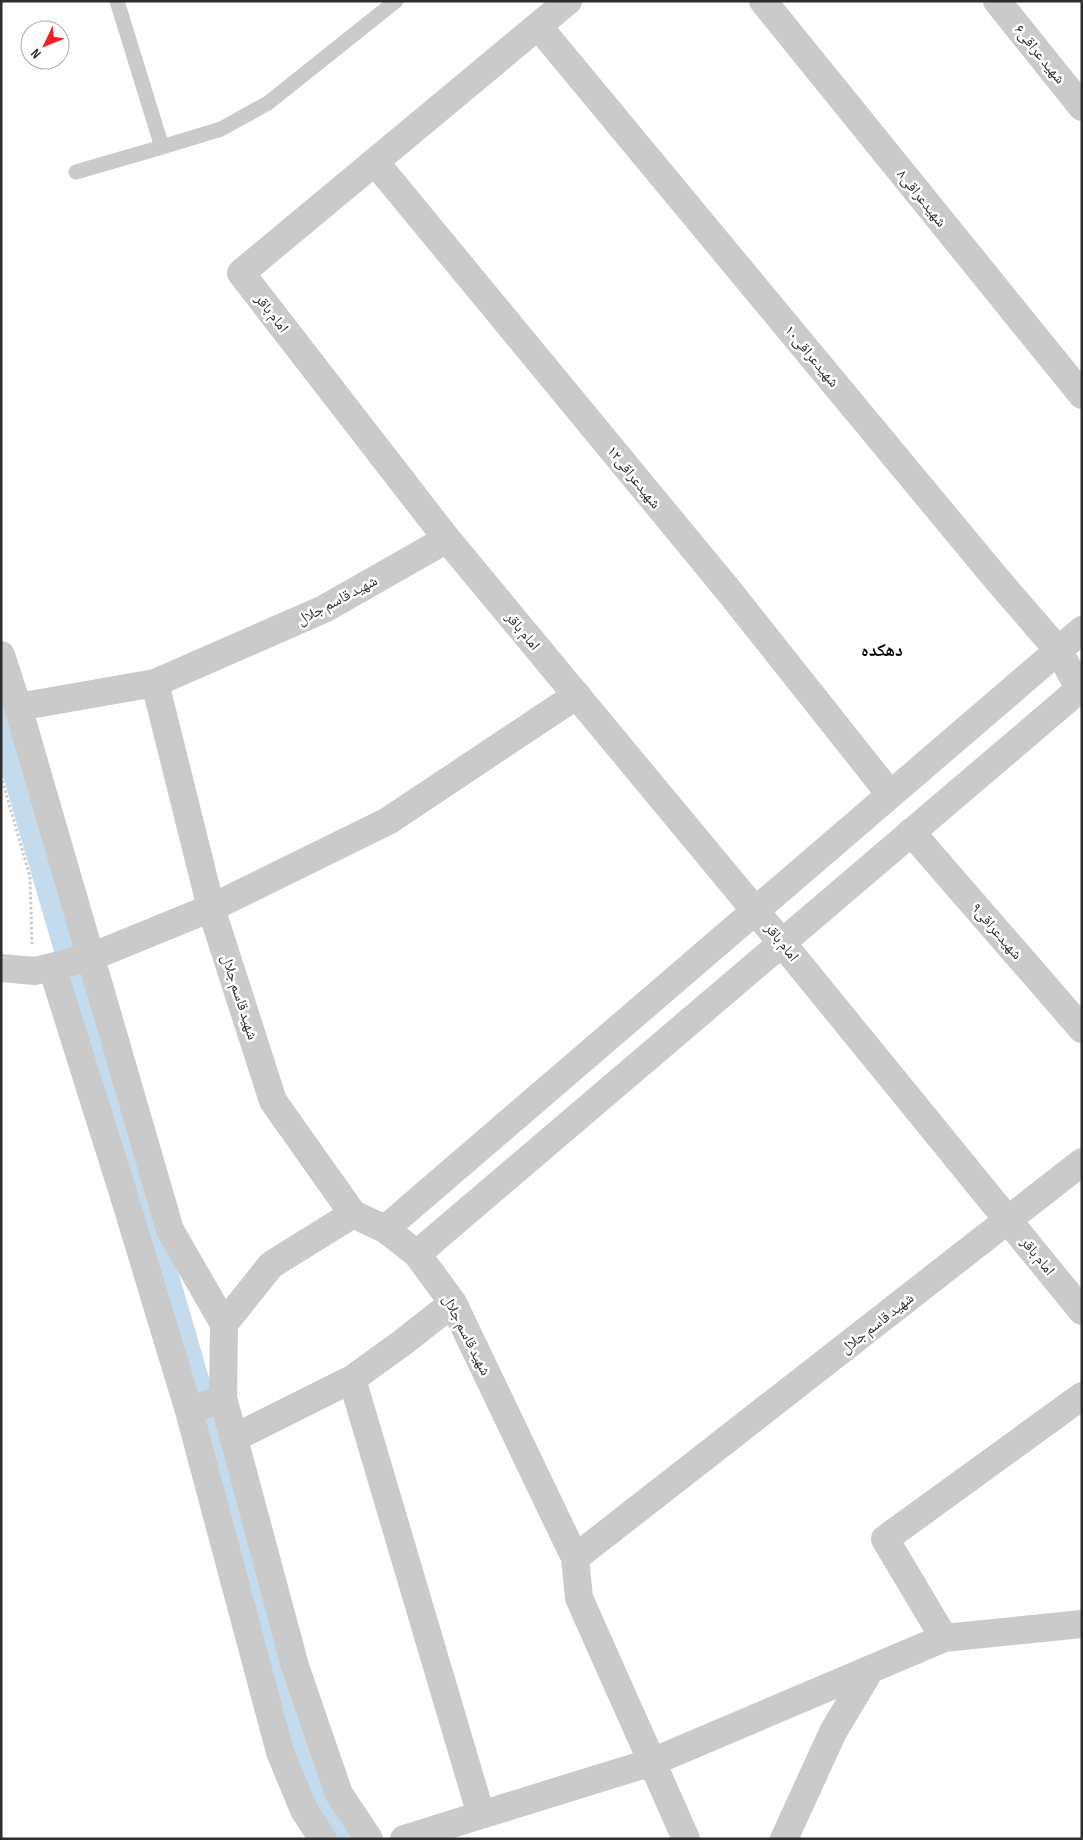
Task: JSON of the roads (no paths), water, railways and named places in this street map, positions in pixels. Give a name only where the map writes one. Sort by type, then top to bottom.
[{"type":"street","name":"امام باقر","points":[[568,1],[242,273],[447,539],[756,910],[1082,1311]]},
{"type":"street","name":"شهیدعراقی۸","points":[[763,1],[1082,395]]},
{"type":"street","name":"شهید عراقی۶","points":[[997,1],[1082,107]]},
{"type":"street","name":"شهیدعراقی۱۰","points":[[538,26],[995,577],[1058,650],[1081,690]]},
{"type":"street","name":"شهیدعراقی۱۲","points":[[375,162],[728,590],[890,794]]},
{"type":"street","name":"شهید قاسم جلال","points":[[447,539],[324,609],[155,683],[211,908],[273,1102],[353,1214],[385,1229],[418,1254],[454,1303],[575,1558],[1082,1162]]},
{"type":"street","points":[[385,1229],[1082,630]]},
{"type":"street","points":[[1,655],[10,710],[65,964],[153,1233],[205,1405],[280,1752],[304,1810],[323,1839]]},
{"type":"street","points":[[10,710],[155,683]]},
{"type":"street","points":[[418,1254],[1081,690]]},
{"type":"street","points":[[1,968],[65,964],[211,908],[388,821],[577,695]]},
{"type":"street","name":"شهیدعراقی۹","points":[[912,832],[1082,1029]]},
{"type":"street","points":[[65,964],[153,1233],[224,1324]]},
{"type":"street","points":[[205,1405],[224,1324],[271,1265],[353,1214]]},
{"type":"street","points":[[234,1438],[352,1379],[402,1344],[454,1303]]},
{"type":"street","points":[[352,1379],[480,1815]]},
{"type":"street","points":[[944,1638],[885,1539],[1082,1396]]},
{"type":"street","points":[[205,1405],[234,1438],[295,1666],[339,1794],[369,1839]]},
{"type":"street","points":[[575,1558],[579,1598],[686,1839]]},
{"type":"street","points":[[404,1839],[652,1762],[944,1638],[1082,1624]]},
{"type":"street","points":[[784,1839],[833,1732],[870,1670]]},
{"type":"lane","points":[[117,1],[162,147]]},
{"type":"lane","points":[[76,172],[221,129],[268,103],[396,1]]},
{"type":"waterway","points":[[1,716],[302,1751],[329,1815],[346,1839]]},
{"type":"district","name":"دهکده","points":[[882,650]]}]
